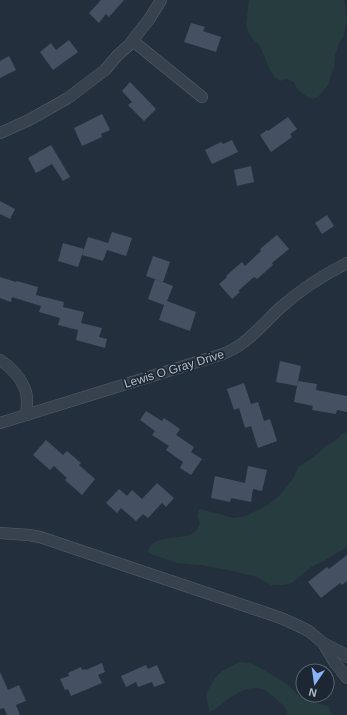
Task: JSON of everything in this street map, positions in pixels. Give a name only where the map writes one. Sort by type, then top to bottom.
[{"type":"street","points":[[0,133],[29,120],[68,98],[105,70],[132,41],[150,18],[161,0]]},
{"type":"street","points":[[132,41],[202,97]]},
{"type":"street","name":"Lewis O Gray Drive","points":[[0,423],[230,351],[244,343],[281,307],[308,286],[331,271],[347,263]]},
{"type":"street","points":[[0,360],[10,368],[20,380],[26,393],[27,415]]},
{"type":"street","points":[[0,534],[40,537],[290,622],[309,632],[323,643],[341,652],[347,657]]},
{"type":"street","points":[[323,643],[333,660],[347,678]]},
{"type":"green space","points":[[249,0],[344,0],[347,19],[344,35],[339,43],[335,55],[334,68],[328,85],[318,97],[312,99],[297,89],[294,82],[285,79],[280,81],[274,77],[261,48],[251,37],[246,26]]},
{"type":"green space","points":[[343,433],[347,433],[347,547],[311,567],[292,583],[284,585],[271,585],[257,577],[201,565],[177,563],[148,553],[149,548],[157,541],[186,536],[197,530],[200,523],[197,516],[200,509],[234,518],[246,516],[269,504],[279,496],[292,480],[299,466],[314,457],[327,445],[334,442]]},
{"type":"green space","points":[[239,662],[258,666],[285,683],[295,692],[295,703],[317,703],[328,706],[332,715],[287,715],[285,708],[267,691],[258,688],[244,690],[214,710],[209,711],[206,695],[216,677],[222,671]]},
{"type":"building","points":[[101,0],[124,0],[109,17],[106,14],[99,23],[89,13]]},
{"type":"building","points":[[191,23],[205,27],[203,31],[221,37],[216,52],[184,42]]},
{"type":"building","points":[[69,40],[78,52],[53,70],[40,52],[51,43],[56,50]]},
{"type":"building","points":[[9,56],[16,70],[0,78],[0,61]]},
{"type":"building","points":[[130,82],[156,109],[144,121],[128,105],[132,102],[122,91]]},
{"type":"building","points":[[102,114],[110,130],[101,134],[102,137],[82,146],[74,128]]},
{"type":"building","points":[[288,117],[297,129],[290,134],[292,137],[271,152],[260,135]]},
{"type":"building","points":[[232,140],[238,152],[212,164],[205,150],[221,142],[223,144]]},
{"type":"building","points":[[51,145],[70,177],[63,181],[52,164],[36,173],[28,158]]},
{"type":"building","points":[[251,166],[254,182],[237,186],[234,170]]},
{"type":"building","points":[[0,201],[15,209],[10,219],[0,214]]},
{"type":"building","points":[[327,215],[334,226],[322,234],[315,223]]},
{"type":"building","points":[[112,232],[132,238],[126,256],[107,250],[103,261],[82,255],[88,237],[108,243]]},
{"type":"building","points":[[277,235],[289,249],[272,263],[273,265],[257,279],[254,277],[238,291],[240,292],[232,299],[219,284],[242,262],[245,266],[261,251],[260,249]]},
{"type":"building","points":[[63,243],[84,249],[78,267],[58,261]]},
{"type":"building","points":[[153,256],[170,262],[163,282],[146,276]]},
{"type":"building","points":[[0,277],[38,287],[36,295],[64,302],[63,307],[84,312],[81,323],[102,328],[99,337],[107,339],[105,348],[76,340],[78,330],[58,325],[60,318],[39,312],[41,306],[12,297],[11,302],[0,298]]},
{"type":"building","points":[[155,279],[173,286],[167,301],[196,312],[190,331],[159,320],[164,305],[148,299]]},
{"type":"building","points":[[280,361],[301,366],[297,386],[276,382]]},
{"type":"building","points":[[298,381],[317,384],[316,390],[347,396],[347,412],[337,410],[336,414],[312,410],[313,406],[294,402]]},
{"type":"building","points":[[244,383],[251,404],[258,402],[264,421],[270,419],[277,441],[258,448],[251,426],[245,428],[239,408],[234,410],[227,389]]},
{"type":"building","points":[[146,411],[162,421],[164,418],[180,429],[176,435],[194,447],[191,452],[202,459],[191,475],[180,468],[183,462],[166,450],[169,446],[152,435],[155,431],[140,420]]},
{"type":"building","points":[[46,440],[63,455],[67,451],[81,463],[79,465],[95,479],[82,495],[65,480],[67,478],[54,466],[50,470],[33,455]]},
{"type":"building","points":[[248,466],[267,470],[262,491],[253,489],[251,502],[231,498],[230,502],[211,498],[215,476],[245,483]]},
{"type":"building","points":[[157,483],[174,498],[166,507],[162,503],[148,518],[143,514],[136,521],[121,508],[117,513],[106,503],[119,489],[127,496],[132,490],[142,499]]},
{"type":"building","points":[[347,555],[347,581],[342,585],[340,583],[321,598],[308,582],[327,567],[329,569]]},
{"type":"building","points":[[102,663],[105,672],[98,675],[102,683],[71,696],[68,689],[65,690],[60,679],[69,676],[68,673],[81,667],[82,670],[86,670]]},
{"type":"building","points":[[146,665],[148,669],[157,665],[165,683],[154,687],[152,682],[138,687],[136,682],[126,687],[121,676]]},
{"type":"building","points":[[0,672],[8,690],[19,685],[26,701],[16,705],[20,715],[7,715],[4,708],[0,709]]}]
